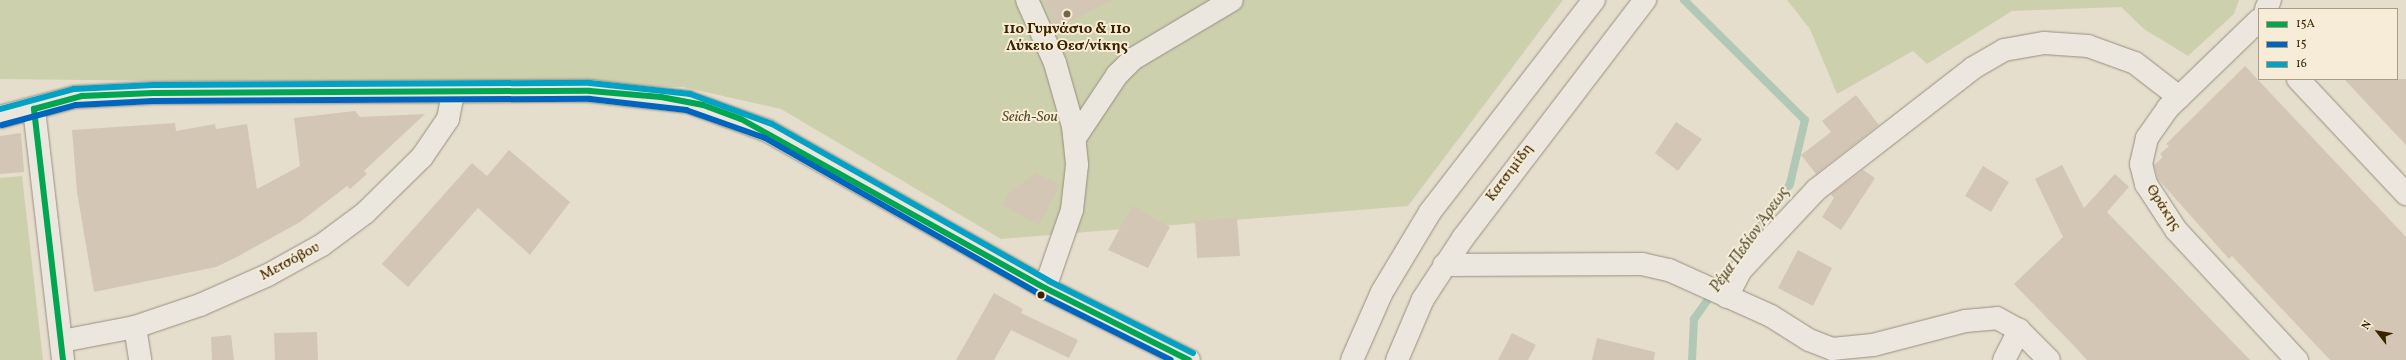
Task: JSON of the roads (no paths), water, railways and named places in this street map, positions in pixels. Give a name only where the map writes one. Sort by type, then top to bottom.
[{"type":"street","points":[[1027,0],[1055,63],[1075,138],[1077,190],[1045,288]]},
{"type":"street","points":[[1075,138],[1117,76],[1133,59],[1232,0]]},
{"type":"street","points":[[1352,360],[1382,292],[1430,212],[1594,0]]},
{"type":"street","name":"Κατσιμίδη","points":[[1397,360],[1412,321],[1444,264],[1512,170],[1645,0]]},
{"type":"street","name":"Θράκης","points":[[2256,29],[2179,97],[2147,138],[2140,164],[2146,184],[2184,239],[2298,360]]},
{"type":"street","points":[[1718,293],[1816,190],[1973,68],[2004,50],[2058,43],[2104,50],[2150,72],[2179,97]]},
{"type":"street","points":[[2299,80],[2406,194]]},
{"type":"street","name":"Μετσόβου","points":[[63,351],[200,305],[268,275],[347,228],[388,192],[436,141],[448,119],[453,93]]},
{"type":"street","points":[[0,117],[91,95],[615,93],[661,97],[719,110],[768,131],[1045,288],[1189,360]]},
{"type":"street","points":[[34,109],[63,351]]},
{"type":"street","points":[[1444,264],[1642,264],[1669,270],[1771,316],[1834,355],[1980,318],[2012,325],[2049,360]]},
{"type":"street","points":[[2004,360],[2012,325]]},
{"type":"street","points":[[135,327],[140,360]]},
{"type":"waterway","name":"Ρέμα Πεδίον Άρεως","points":[[1684,0],[1805,120],[1790,184],[1694,319],[1692,360]]},
{"type":"place","name":"11ο Γυμνάσιο & 11ο Λύκειο Θεσ/νίκης","points":[[1067,14]]},
{"type":"park label","name":"Seich-Sou","points":[[1030,118]]}]
